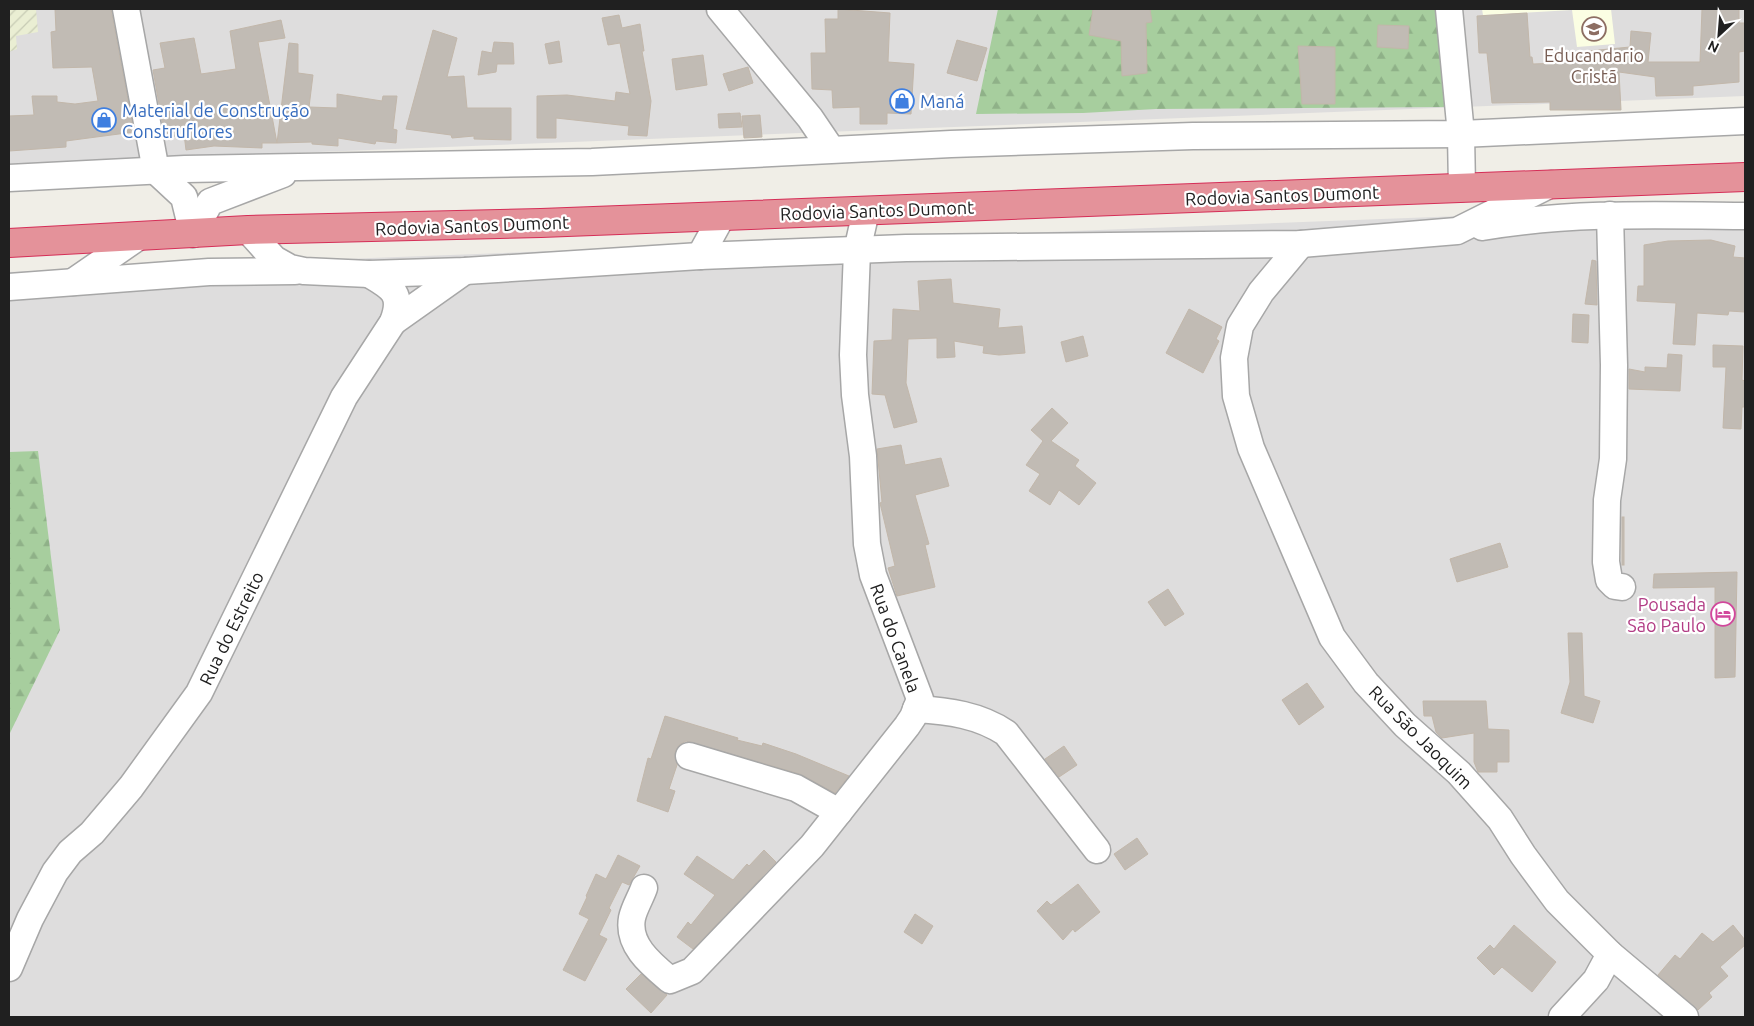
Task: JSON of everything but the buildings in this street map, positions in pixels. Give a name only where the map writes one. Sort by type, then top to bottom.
[{"type":"highway","name":"Rodovia Santos Dumont","points":[[9,243],[248,230],[866,211],[1745,177]]},
{"type":"street","points":[[126,9],[156,171],[184,197],[193,234]]},
{"type":"street","points":[[720,9],[810,118],[831,149]]},
{"type":"street","points":[[1449,9],[1461,134],[1462,188]]},
{"type":"street","points":[[9,178],[300,167],[592,162],[831,149],[1193,136],[1461,134],[1745,121]]},
{"type":"street","points":[[193,234],[210,202],[300,167]]},
{"type":"street","points":[[1457,232],[1551,184]]},
{"type":"street","name":"Rua do Canela","points":[[644,888],[632,918],[633,940],[648,961],[670,980],[692,971],[812,846],[906,726],[920,699],[872,575],[867,544],[862,456],[855,395],[853,355],[857,251],[866,211]]},
{"type":"street","points":[[1610,215],[1614,365],[1612,459],[1607,500],[1606,562],[1609,580],[1614,586],[1622,588]]},
{"type":"street","points":[[9,287],[209,272],[304,271],[369,274],[465,272],[700,256],[906,248],[1301,244],[1457,232],[1513,222],[1610,215],[1745,216]]},
{"type":"street","points":[[700,256],[722,216]]},
{"type":"street","points":[[248,230],[274,259],[290,268],[304,271]]},
{"type":"street","points":[[73,282],[138,237]]},
{"type":"street","name":"Rua São Jaoquim","points":[[1301,244],[1260,292],[1240,326],[1234,358],[1236,396],[1251,448],[1332,637],[1366,683],[1405,726],[1459,773],[1494,812],[1557,901],[1610,954],[1685,1017]]},
{"type":"street","points":[[393,322],[465,272]]},
{"type":"street","name":"Rua do Estreito","points":[[9,968],[30,919],[55,872],[70,852],[92,832],[131,787],[199,693],[344,397],[393,322],[398,308],[398,298],[388,285],[369,274]]},
{"type":"street","points":[[916,709],[947,711],[988,721],[1006,733],[1096,850]]},
{"type":"street","points":[[689,756],[796,788],[839,812]]},
{"type":"street","points":[[1562,1017],[1596,980],[1610,954]]},
{"type":"shaded area","points":[[9,9],[1745,9],[1745,96],[9,164]]},
{"type":"shaded area","points":[[9,9],[36,9],[38,32],[16,36],[17,49],[9,52]]},
{"type":"shaded area","name":"Educandario Cristã","points":[[1482,9],[1611,9],[1615,44],[1577,47],[1572,10],[1483,15]]},
{"type":"shaded area","points":[[1745,205],[1745,1017],[9,1017],[9,272]]},
{"type":"green space","points":[[998,9],[1438,9],[1447,107],[1156,109],[1083,113],[976,114]]},
{"type":"green space","points":[[38,451],[60,630],[9,735],[9,452]]},
{"type":"place","name":"Educandario Cristã","points":[[1594,29]]},
{"type":"place","name":"Maná","points":[[902,101]]},
{"type":"place","name":"Material de Construção Construflores","points":[[104,120]]},
{"type":"place","name":"Pousada São Paulo","points":[[1723,614]]}]
